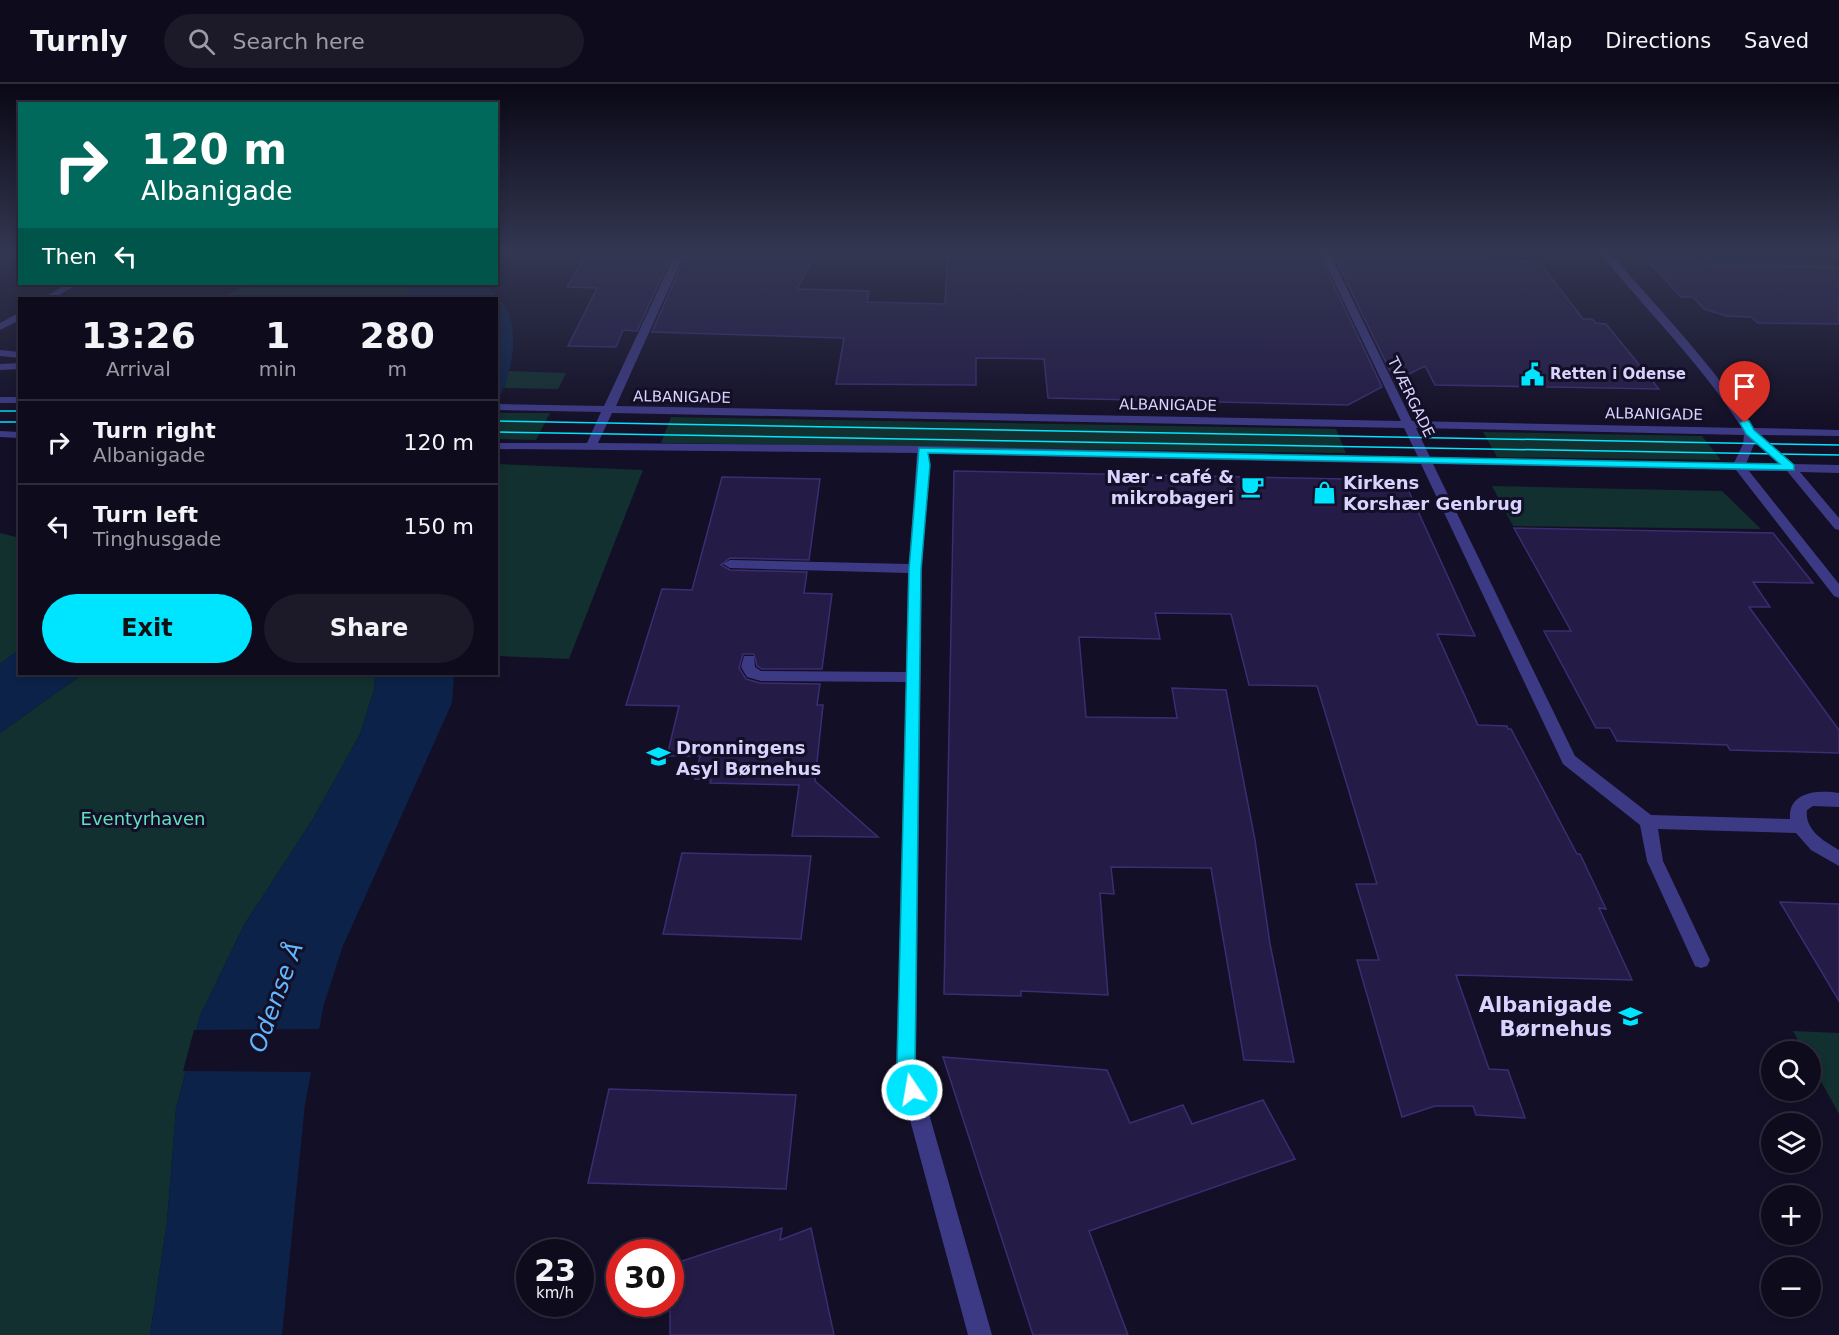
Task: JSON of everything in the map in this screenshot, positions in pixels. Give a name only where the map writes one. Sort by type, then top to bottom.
[{"type":"street","points":[[591,447],[610,410],[631,357],[654,308]]},
{"type":"street","name":"TVÆRGADE","points":[[1351,308],[1569,760],[1648,822]]},
{"type":"street","points":[[1654,308],[1730,400],[1750,431],[1790,468],[1839,526]]},
{"type":"street","points":[[0,327],[18,316]]},
{"type":"street","points":[[0,353],[18,355]]},
{"type":"street","points":[[0,367],[18,366]]},
{"type":"street","points":[[2,400],[18,400]]},
{"type":"street","name":"ALBANIGADE","points":[[498,407],[1839,433]]},
{"type":"street","points":[[1739,466],[1749,444],[1750,431]]},
{"type":"street","points":[[0,434],[18,435]]},
{"type":"street","points":[[498,446],[923,450],[1839,469]]},
{"type":"street","points":[[923,450],[924,465],[915,569],[906,1068],[980,1335]]},
{"type":"street","points":[[1739,466],[1837,588]]},
{"type":"street","points":[[730,564],[915,569]]},
{"type":"street","points":[[749,660],[748,667],[752,673],[761,676],[913,677]]},
{"type":"street","points":[[1839,800],[1817,797],[1806,800],[1799,806],[1798,815],[1801,826],[1822,849],[1839,859]]},
{"type":"street","points":[[1701,960],[1654,861],[1648,822],[1801,826]]},
{"type":"green space","points":[[508,371],[566,373],[558,389],[504,388]]},
{"type":"green space","points":[[498,413],[550,413],[536,440],[498,439]]},
{"type":"green space","points":[[671,417],[1336,429],[1346,453],[661,443]]},
{"type":"green space","points":[[1483,432],[1702,436],[1721,460],[1497,457]]},
{"type":"green space","points":[[498,464],[643,470],[569,659],[498,656]]},
{"type":"green space","points":[[1492,486],[1722,491],[1761,529],[1513,526]]},
{"type":"green space","points":[[0,533],[18,538],[18,651],[0,664]]},
{"type":"green space","name":"Eventyrhaven","points":[[82,675],[375,675],[374,690],[360,734],[313,819],[244,925],[200,1016],[176,1109],[167,1222],[150,1335],[0,1335],[0,733]]},
{"type":"green space","points":[[1793,1031],[1839,1033],[1839,1114],[1821,1081],[1821,1041],[1798,1041]]},
{"type":"water","points":[[498,308],[505,308],[512,326],[512,360],[498,400]]},
{"type":"water","points":[[18,651],[18,675],[82,675],[0,733],[0,664]]},
{"type":"water","name":"Odense Å","points":[[375,675],[454,675],[452,703],[343,946],[324,1004],[305,1104],[282,1335],[150,1335],[167,1222],[176,1109],[200,1016],[244,925],[313,819],[360,734],[374,690]]},
{"type":"pier","points":[[322,1029],[314,1072],[183,1071],[194,1030]]},
{"type":"building","points":[[587,308],[647,308],[637,331],[623,330],[616,347],[568,346]]},
{"type":"building","points":[[662,308],[1345,308],[1382,387],[1348,405],[1048,398],[1044,359],[976,358],[976,385],[836,384],[844,338],[652,332]]},
{"type":"building","points":[[1360,308],[1575,308],[1583,319],[1592,319],[1596,323],[1606,324],[1659,389],[1435,385],[1425,366],[1395,381]]},
{"type":"building","points":[[1839,308],[1839,324],[1758,323],[1751,317],[1727,316],[1704,309]]},
{"type":"building","points":[[954,471],[1396,480],[1406,485],[1475,636],[1437,634],[1478,725],[1507,726],[1511,729],[1577,854],[1580,854],[1606,909],[1599,908],[1632,980],[1456,975],[1489,1069],[1508,1070],[1525,1118],[1476,1115],[1473,1106],[1435,1106],[1402,1117],[1357,960],[1379,960],[1356,884],[1377,884],[1317,686],[1249,685],[1231,614],[1155,613],[1160,639],[1079,637],[1086,717],[1177,718],[1172,688],[1226,690],[1255,840],[1270,944],[1294,1062],[1244,1060],[1211,868],[1111,867],[1114,894],[1100,893],[1108,995],[1021,991],[1021,996],[944,994]]},
{"type":"building","points":[[722,477],[820,479],[809,560],[730,558],[721,565],[730,570],[807,572],[804,593],[832,594],[822,669],[762,669],[757,666],[754,654],[743,654],[739,668],[746,679],[760,683],[820,684],[817,705],[823,705],[815,781],[878,837],[792,836],[799,785],[710,783],[711,780],[695,779],[700,756],[667,756],[679,706],[626,705],[662,589],[692,590]]},
{"type":"building","points":[[1514,528],[1773,533],[1813,583],[1753,582],[1770,607],[1749,607],[1839,730],[1839,753],[1730,750],[1727,745],[1617,741],[1610,728],[1596,728],[1544,631],[1571,631]]},
{"type":"building","points":[[682,853],[811,856],[801,939],[663,934]]},
{"type":"building","points":[[1780,902],[1839,904],[1839,1001]]},
{"type":"building","points":[[943,1057],[1107,1070],[1130,1123],[1183,1105],[1192,1124],[1263,1100],[1295,1159],[1089,1231],[1128,1335],[1033,1335]]},
{"type":"building","points":[[609,1089],[796,1095],[786,1189],[588,1183]]},
{"type":"building","points":[[782,1228],[780,1240],[811,1228],[834,1335],[670,1335],[670,1317],[684,1317],[684,1260]]},
{"type":"tram line","points":[[0,411],[18,411]]},
{"type":"tram line","points":[[498,421],[1839,445]]},
{"type":"tram line","points":[[0,422],[18,422]]},
{"type":"tram line","points":[[498,432],[1839,455]]},
{"type":"place","name":"Retten i Odense","points":[[1532,374]]},
{"type":"place","name":"Nær - café & mikrobageri","points":[[1252,486]]},
{"type":"place","name":"Kirkens Korshær Genbrug","points":[[1325,492]]},
{"type":"place","name":"Dronningens Asyl Børnehus","points":[[658,757]]},
{"type":"place","name":"Albanigade Børnehus","points":[[1630,1017]]},
{"type":"route","points":[[912,1090],[906,1068],[915,569],[924,465],[923,450],[1790,468],[1750,431],[1745,423]]}]
